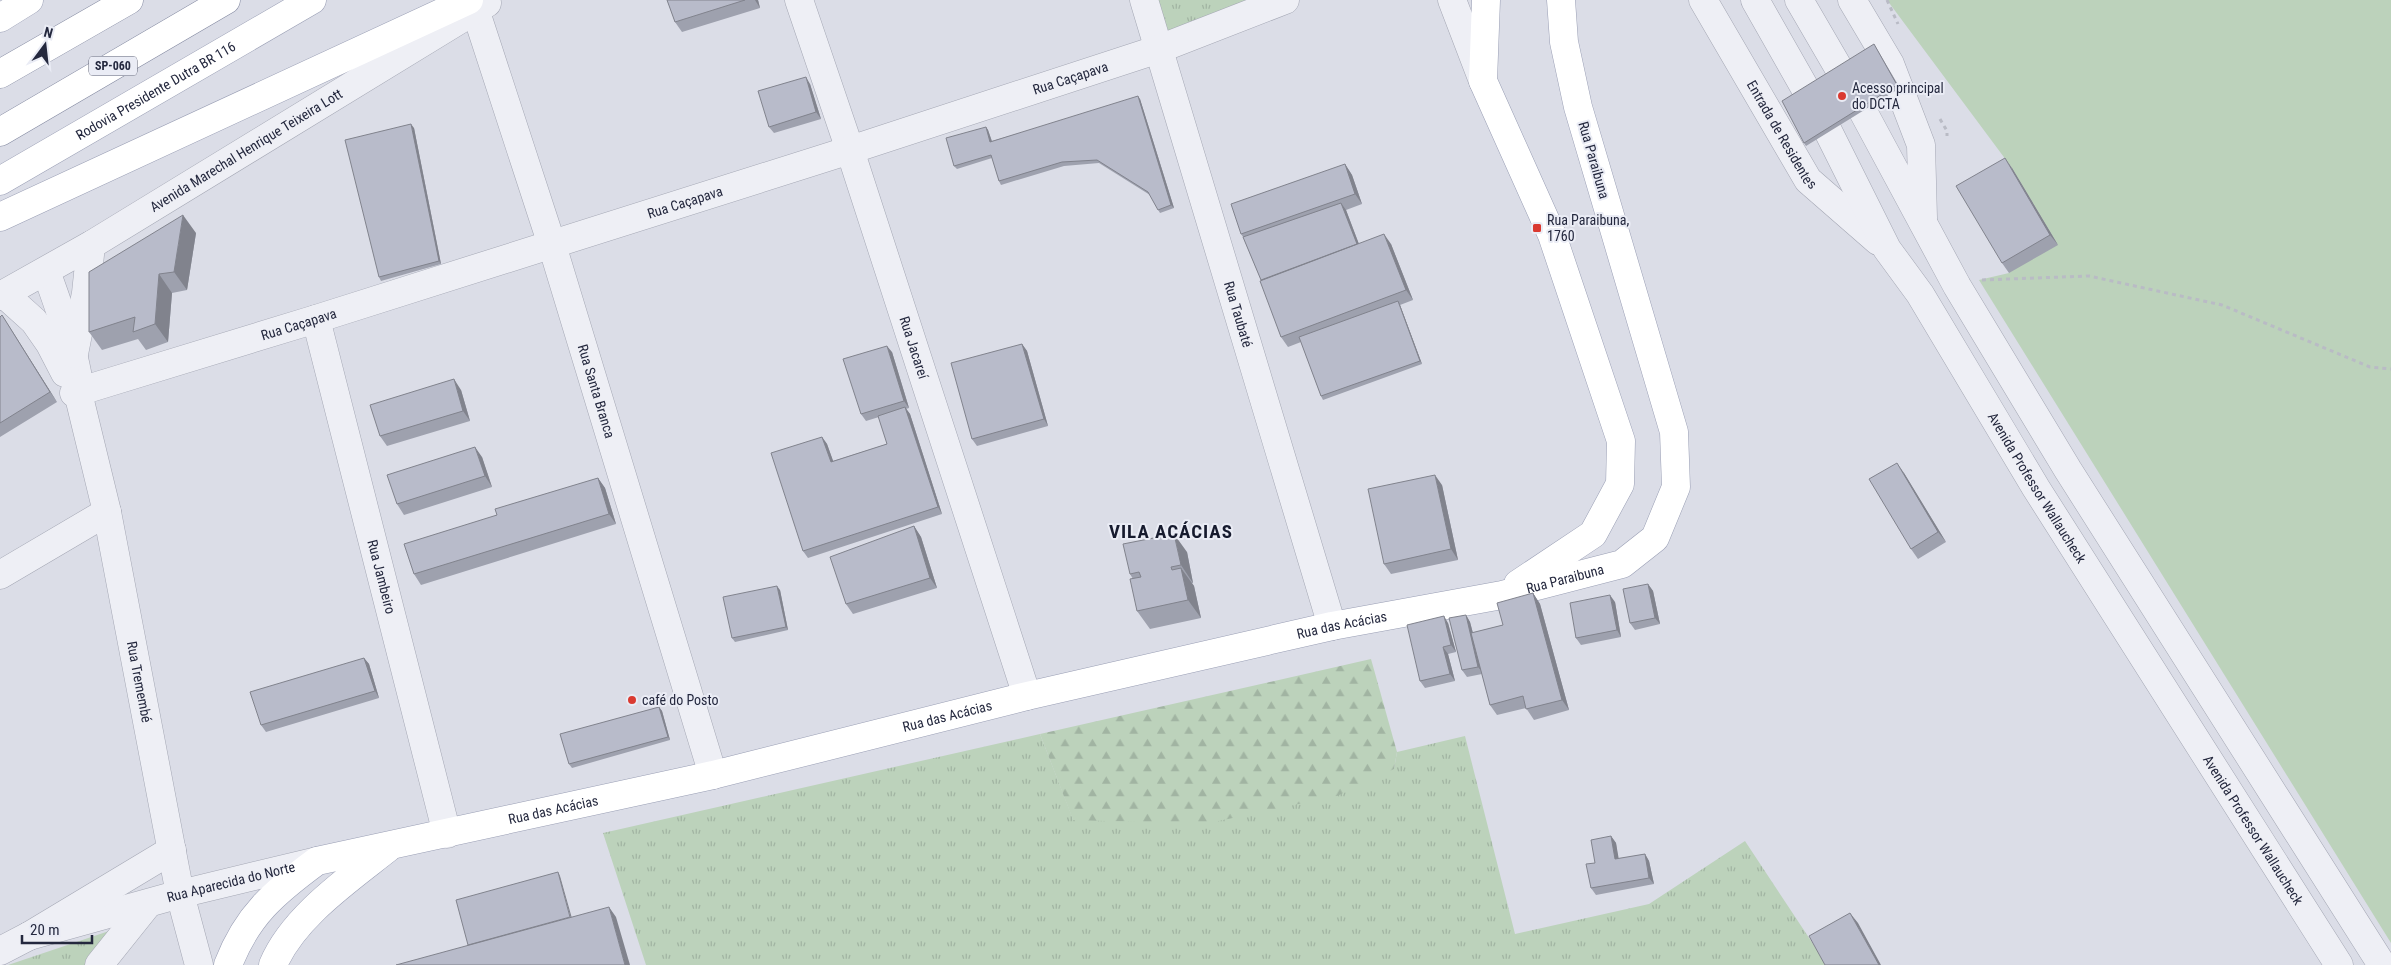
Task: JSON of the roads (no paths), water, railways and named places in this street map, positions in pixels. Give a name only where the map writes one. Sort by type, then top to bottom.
[{"type":"main road","points":[[0,18],[29,0]]},
{"type":"main road","points":[[0,74],[129,0]]},
{"type":"main road","name":"SP-060","points":[[0,132],[226,0]]},
{"type":"main road","name":"Rodovia Presidente Dutra BR 116","points":[[0,181],[312,0]]},
{"type":"main road","name":"Rua Paraibuna","points":[[1486,0],[1483,80],[1552,235],[1621,441],[1620,484],[1593,534],[1502,595]]},
{"type":"main road","name":"Rua Paraibuna","points":[[1502,595],[1622,564],[1655,538],[1676,487],[1674,432],[1578,107],[1564,42],[1561,0]]},
{"type":"main road","points":[[0,217],[478,3]]},
{"type":"main road","name":"Rua das Acácias","points":[[228,965],[236,943],[253,916],[279,889],[317,861],[712,775],[1027,696],[1332,626],[1502,595]]},
{"type":"main road","name":"Rua das Acácias","points":[[272,965],[294,933],[326,897],[393,844]]},
{"type":"street","name":"Rua Jacareí","points":[[799,0],[850,150],[1027,696]]},
{"type":"street","name":"Rua Taubaté","points":[[1144,0],[1332,626]]},
{"type":"street","name":"Rua Caçapava","points":[[78,395],[850,150],[1159,49],[1285,0]]},
{"type":"street","name":"Rua Paraibuna","points":[[1452,0],[1483,80]]},
{"type":"street","name":"Entrada de Residentes","points":[[1703,0],[1808,180],[1887,248]]},
{"type":"street","name":"Avenida Professor Wallaucheck","points":[[1754,0],[1818,112],[1887,248],[1920,294],[2036,488],[2339,965]]},
{"type":"street","points":[[1799,0],[1852,91],[1957,286],[2068,470],[2382,965]]},
{"type":"street","points":[[1852,0],[1890,64],[1921,145],[1924,224]]},
{"type":"street","name":"Rua Santa Branca","points":[[478,3],[712,775]]},
{"type":"street","name":"Avenida Marechal Henrique Teixeira Lott","points":[[2,295],[91,245],[478,3]]},
{"type":"street","name":"Rua Tremembé","points":[[73,360],[86,293],[91,245]]},
{"type":"street","name":"Rua Tremembé","points":[[46,271],[59,307],[73,360],[78,395],[107,512],[180,894],[199,965]]},
{"type":"street","name":"Rua Tremembé","points":[[2,295],[34,321],[50,344],[78,395]]},
{"type":"street","name":"Rua Jambeiro","points":[[316,319],[447,834]]},
{"type":"street","points":[[0,575],[107,512]]},
{"type":"street","name":"Rua Aparecida do Norte","points":[[0,951],[29,936],[172,850]]},
{"type":"street","name":"Rua Aparecida do Norte","points":[[29,936],[180,894],[317,861]]},
{"type":"street","points":[[99,965],[147,904]]},
{"type":"place","name":"Acesso principal do DCTA","points":[[1842,96]]},
{"type":"place","name":"Rua Paraibuna, 1760","points":[[1537,228]]},
{"type":"place","name":"café do Posto","points":[[632,700]]},
{"type":"district","name":"VILA ACÁCIAS","points":[[1171,531]]}]
